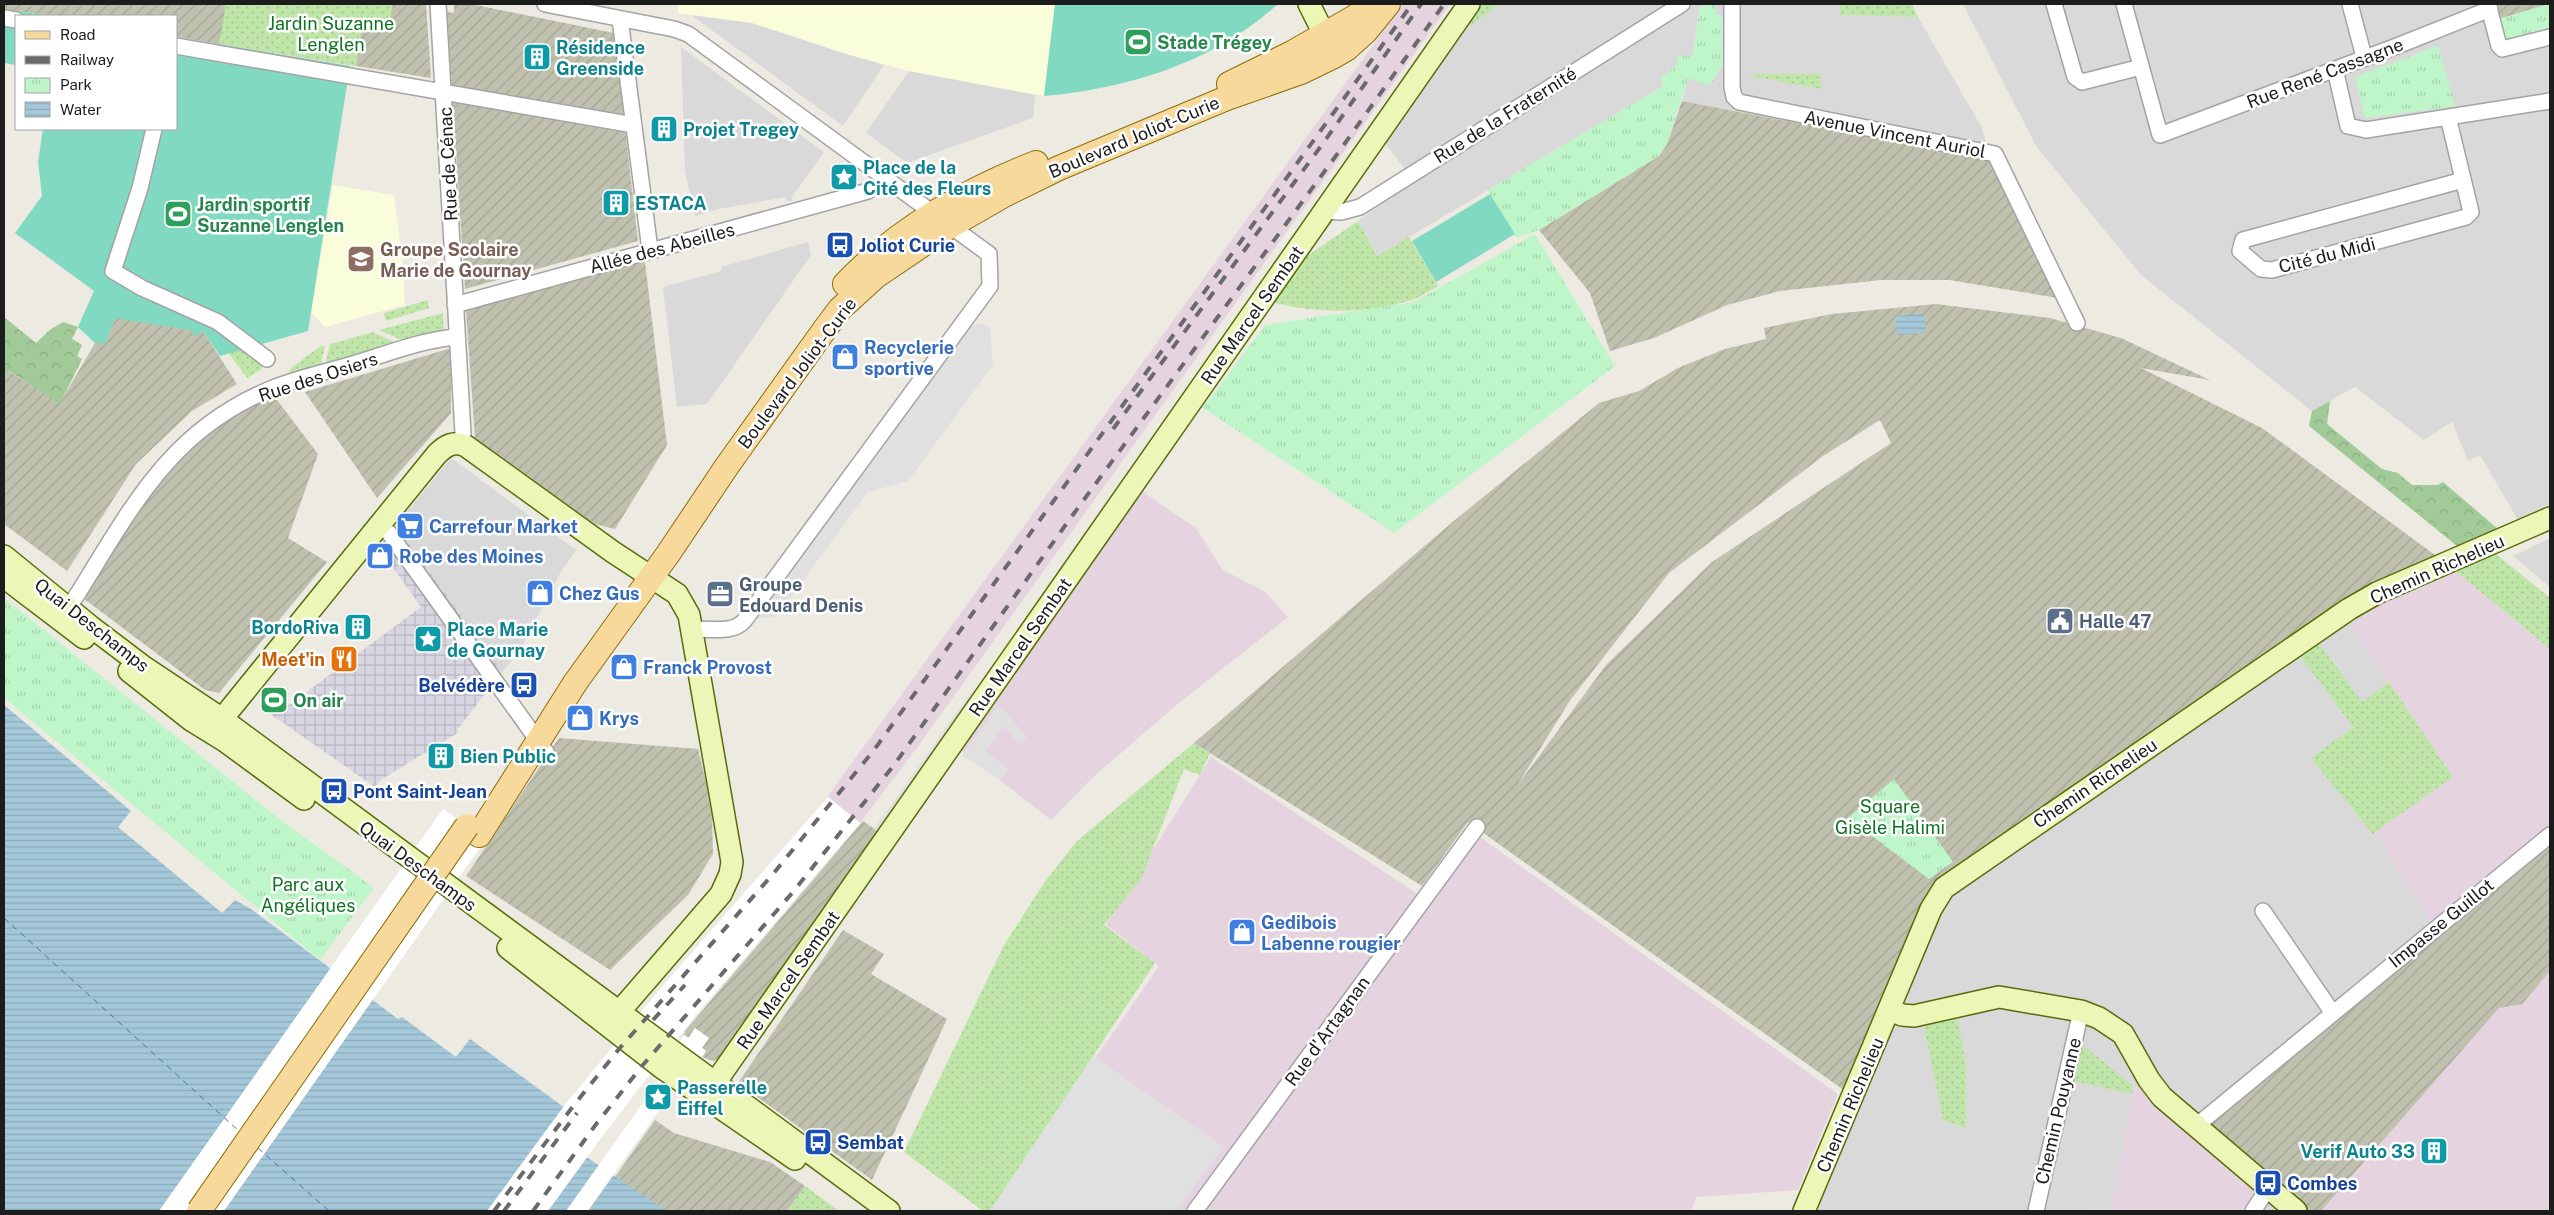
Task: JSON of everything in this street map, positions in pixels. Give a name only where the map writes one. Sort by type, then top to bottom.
[{"type":"main road","points":[[1227,98],[1296,60],[1324,34],[1309,4]]},
{"type":"main road","name":"Boulevard Joliot-Curie","points":[[473,831],[492,791],[594,655],[646,573],[748,437],[840,309],[976,188],[1224,86],[1324,34],[1355,16],[1371,4]]},
{"type":"main road","name":"Boulevard Joliot-Curie","points":[[942,220],[1004,195],[1058,168],[1227,98],[1301,72],[1340,53],[1366,31],[1388,4]]},
{"type":"main road","name":"Rue Marcel Sembat","points":[[715,1083],[1469,4]]},
{"type":"main road","points":[[132,673],[202,716],[212,720],[222,719],[437,454],[447,446],[461,444],[681,597],[689,615],[732,862],[730,874],[720,894],[608,1012]]},
{"type":"main road","name":"Chemin Richelieu","points":[[1806,1208],[1936,899],[1955,879],[2349,609],[2377,593],[2550,518]]},
{"type":"main road","name":"Quai Deschamps","points":[[4,556],[144,667],[222,719],[608,1012],[715,1083],[889,1211]]},
{"type":"main road","name":"Quai Deschamps","points":[[4,577],[191,720],[225,741],[518,955],[538,973],[608,1012],[661,1067],[866,1211]]},
{"type":"main road","points":[[222,719],[225,741]]},
{"type":"main road","points":[[199,1211],[473,831]]},
{"type":"main road","points":[[214,1211],[473,831]]},
{"type":"main road","points":[[1890,1010],[1902,1015],[1914,1016],[1999,997],[2081,1011],[2099,1018],[2123,1034],[2149,1080],[2162,1097],[2296,1211]]},
{"type":"main road","points":[[661,1067],[694,1079],[715,1083],[715,1105]]},
{"type":"street","name":"Rue de Cénac","points":[[438,4],[463,433],[461,444]]},
{"type":"street","points":[[545,4],[674,29],[688,34],[989,254],[990,286],[744,622],[732,630],[705,628],[691,630]]},
{"type":"street","name":"Rue de la Fraternité","points":[[1324,211],[1341,212],[1360,207],[1682,4]]},
{"type":"street","name":"Avenue Vincent Auriol","points":[[1732,4],[1732,87],[1734,97],[1739,102],[1995,154],[2077,323]]},
{"type":"street","points":[[2054,4],[2075,77],[2082,82],[2141,67],[2124,4]]},
{"type":"street","points":[[2350,4],[2364,57]]},
{"type":"street","points":[[2489,6],[2499,46],[2502,49],[2550,37]]},
{"type":"street","name":"Rue René Cassagne","points":[[2141,67],[2160,135],[2335,69],[2489,6]]},
{"type":"street","points":[[620,19],[650,250]]},
{"type":"street","points":[[178,46],[634,125]]},
{"type":"street","points":[[2335,69],[2348,126],[2366,130],[2448,117],[2548,105]]},
{"type":"street","name":"Cité du Midi","points":[[2448,117],[2472,212],[2466,217],[2272,270],[2261,269],[2240,250],[2243,240],[2463,180]]},
{"type":"street","points":[[154,130],[140,188],[113,271],[142,288],[218,322],[267,359]]},
{"type":"street","name":"Allée des Abeilles","points":[[455,305],[650,250],[868,192]]},
{"type":"street","name":"Rue des Osiers","points":[[68,608],[138,496],[154,475],[193,436],[213,421],[249,399],[286,383],[456,337]]},
{"type":"street","points":[[389,533],[533,734]]},
{"type":"street","name":"Rue d'Artagnan","points":[[1195,1211],[1477,828]]},
{"type":"street","name":"Impasse Guillot","points":[[2196,1126],[2332,1012],[2550,835]]},
{"type":"street","points":[[2263,912],[2332,1012]]},
{"type":"street","name":"Chemin Pouyanne","points":[[2036,1211],[2081,1011]]},
{"type":"street","points":[[2253,1211],[2269,1187]]},
{"type":"shaded area","points":[[4,4],[426,4],[431,78],[178,37],[178,15],[44,15],[4,9]]},
{"type":"shaded area","points":[[454,4],[471,4],[614,33],[638,241],[465,289],[447,12],[454,13]]},
{"type":"shaded area","points":[[679,4],[1055,4],[1044,96],[909,71],[846,54],[752,23],[678,13]]},
{"type":"shaded area","points":[[1403,4],[1450,4],[916,749],[860,823],[828,797],[830,793]]},
{"type":"shaded area","points":[[1501,4],[1707,4],[1700,7],[1692,58],[1661,77],[1663,86],[1377,256],[1358,221],[1414,181],[1381,138],[1449,40]]},
{"type":"shaded area","points":[[1716,4],[1840,4],[1841,15],[1918,17],[1982,128],[1991,160],[1682,101],[1688,78],[1716,15]]},
{"type":"shaded area","points":[[1963,4],[2550,4],[2550,505],[2518,520],[2480,455],[2468,461],[2452,422],[2424,440],[2355,387],[2312,411],[2141,275],[2036,146]]},
{"type":"shaded area","points":[[2495,4],[2548,4],[2499,19]]},
{"type":"shaded area","points":[[691,15],[752,23],[884,65],[843,126]]},
{"type":"shaded area","points":[[681,47],[824,152],[792,197],[792,201],[786,201],[786,197],[719,209],[695,216],[685,171]]},
{"type":"shaded area","points":[[909,71],[1035,95],[1033,118],[907,163],[866,133]]},
{"type":"shaded area","points":[[1682,101],[1991,160],[2058,298],[1949,280],[1881,280],[1780,291],[1727,305],[1654,338],[1610,351],[1590,293],[1539,230],[1659,156],[1667,144]]},
{"type":"shaded area","name":"Groupe Scolaire Marie de Gournay","points":[[333,185],[394,195],[403,266],[405,305],[325,327],[311,312]]},
{"type":"shaded area","points":[[808,242],[811,255],[707,404],[677,407],[663,287],[721,271],[721,267]]},
{"type":"shaded area","points":[[645,262],[667,445],[615,529],[595,524],[475,438],[466,310]]},
{"type":"shaded area","points":[[1936,304],[2050,318],[2121,338],[2210,380],[2141,368],[2262,428],[2435,555],[2375,583],[1933,888],[1845,1091],[1468,822],[1422,886],[1194,743],[1455,520],[1599,403],[1639,391],[1678,368],[1725,349],[1766,339],[1764,328],[1832,314]],"holes":[[[1880,420],[1891,443],[1712,562],[1606,665],[1517,786],[1571,699],[1669,573],[1823,456]]]},
{"type":"shaded area","points":[[115,317],[203,331],[237,384],[192,411],[136,464],[67,571],[4,524],[4,377],[8,371],[60,403],[95,343],[106,343]]},
{"type":"shaded area","points":[[982,323],[990,328],[993,365],[908,481],[868,492],[776,617],[753,619],[968,327]]},
{"type":"shaded area","points":[[451,348],[451,413],[377,498],[305,392]]},
{"type":"shaded area","points":[[274,396],[318,454],[288,538],[327,562],[219,693],[205,690],[83,598],[155,483],[190,449],[209,434],[249,407]]},
{"type":"shaded area","points":[[451,458],[576,550],[559,575],[519,652],[502,672],[396,525]]},
{"type":"shaded area","points":[[1139,489],[1196,528],[1223,570],[1264,591],[1288,617],[1174,707],[1090,780],[1051,820],[960,749]]},
{"type":"shaded area","name":"Place Marie de Gournay","points":[[396,525],[502,672],[457,730],[459,732],[382,779],[375,787],[263,709],[266,706],[278,713],[421,607],[378,546]]},
{"type":"shaded area","points":[[2550,538],[2550,585],[2549,586],[2513,556]]},
{"type":"shaded area","points":[[2454,570],[2550,649],[2550,1211],[2092,1211],[2094,1208],[2111,1210],[2134,1084],[2191,1137],[2439,934],[2375,832],[2453,777],[2347,620],[2375,600]]},
{"type":"shaded area","points":[[2347,620],[2453,777],[2375,832],[2439,934],[2191,1137],[2134,1085],[2111,1210],[2094,1208],[2092,1211],[1793,1211],[1933,888]]},
{"type":"shaded area","points":[[971,692],[976,695],[880,833],[874,829]]},
{"type":"shaded area","points":[[997,707],[1007,713],[1027,738],[1019,744],[1004,726],[986,751],[1008,769],[1000,780],[962,755]]},
{"type":"shaded area","points":[[559,738],[698,749],[706,782],[712,818],[713,854],[688,895],[610,970],[466,876]]},
{"type":"shaded area","points":[[1211,757],[1421,896],[1469,829],[1838,1094],[1798,1190],[1697,1197],[1691,1211],[990,1211],[1159,966],[1106,925]]},
{"type":"shaded area","points":[[863,821],[880,833],[720,1058],[713,1061],[702,1057],[706,1051],[702,1048],[695,1028],[688,1038],[684,1035],[685,1031]]},
{"type":"shaded area","points":[[2550,843],[2550,971],[2522,1004],[2499,1008],[2321,1211],[2309,1211],[2211,1123]]},
{"type":"shaded area","points":[[843,930],[884,954],[871,974],[947,1019],[872,1180],[738,1083]]},
{"type":"shaded area","points":[[1093,1056],[1224,1147],[1176,1211],[1169,1211],[1164,1208],[1161,1211],[990,1211]]},
{"type":"shaded area","points":[[655,1120],[674,1133],[770,1162],[805,1186],[787,1211],[667,1211],[615,1177]]},
{"type":"green space","name":"Jardin Suzanne Lenglen","points":[[226,4],[393,4],[388,31],[362,28],[356,66],[219,44]]},
{"type":"green space","name":"Stade Trégey","points":[[1055,4],[1278,4],[1227,42],[1169,69],[1107,87],[1044,96]]},
{"type":"green space","points":[[1475,4],[1501,4],[1449,40]]},
{"type":"green space","points":[[1707,4],[1716,4],[1716,14],[1722,16],[1723,64],[1710,86],[1688,78],[1667,144],[1659,156],[1539,230],[1516,238],[1488,190],[1663,86],[1661,77],[1675,67],[1679,55],[1692,57],[1700,7]]},
{"type":"green space","points":[[1840,4],[1912,4],[1918,17],[1840,15]]},
{"type":"green space","points":[[2550,4],[2550,28],[2505,41],[2499,19]]},
{"type":"green space","points":[[4,9],[44,15],[15,15],[15,65],[4,63]]},
{"type":"green space","name":"Jardin sportif Suzanne Lenglen","points":[[178,37],[350,66],[308,331],[220,356],[203,331],[196,336],[190,330],[115,318],[106,343],[95,343],[78,327],[94,291],[15,233],[42,196],[38,162],[43,130],[178,130]]},
{"type":"green space","points":[[2438,46],[2455,106],[2365,118],[2355,77]]},
{"type":"green space","points":[[1750,74],[1821,74],[1821,89],[1751,76]]},
{"type":"green space","points":[[1490,194],[1515,234],[1436,282],[1412,241]]},
{"type":"green space","points":[[1358,221],[1377,256],[1409,237],[1438,286],[1414,299],[1398,304],[1362,310],[1306,309],[1272,302],[1307,256]]},
{"type":"green space","points":[[1535,234],[1615,366],[1394,533],[1203,408],[1265,325],[1414,302]]},
{"type":"green space","points":[[428,300],[429,308],[386,321],[384,313]]},
{"type":"green space","points":[[443,313],[444,333],[409,343],[379,330]]},
{"type":"green space","points":[[4,317],[36,343],[51,329],[63,322],[78,327],[72,339],[82,345],[77,356],[82,359],[60,404],[9,371],[4,377]]},
{"type":"green space","points":[[210,328],[255,357],[263,368],[247,378]]},
{"type":"green space","points":[[373,332],[400,345],[325,366],[330,344]]},
{"type":"green space","points":[[321,346],[325,346],[320,368],[292,375],[289,372],[291,368]]},
{"type":"green space","points":[[2330,401],[2327,424],[2382,469],[2398,473],[2412,485],[2438,485],[2443,482],[2498,529],[2457,546],[2309,426],[2312,411]]},
{"type":"green space","points":[[2495,553],[2550,598],[2550,649],[2454,570]]},
{"type":"green space","name":"Parc aux Angéliques","points":[[4,598],[278,818],[374,888],[320,960],[4,698]]},
{"type":"green space","points":[[2319,643],[2362,702],[2389,682],[2453,777],[2373,834],[2311,758],[2353,727],[2300,656]]},
{"type":"green space","points":[[1194,743],[1210,753],[1200,775],[1184,769],[1141,879],[1104,925],[1155,963],[990,1211],[983,1211],[904,1152],[1004,945],[1044,883],[1076,842]]},
{"type":"green space","name":"Square Gisèle Halimi","points":[[1894,779],[1953,862],[1929,879],[1848,818]]},
{"type":"green space","points":[[1957,1015],[1966,1064],[1966,1128],[1943,1120],[1923,1022]]},
{"type":"green space","points":[[2078,1041],[2133,1086],[2132,1094],[2070,1080]]},
{"type":"green space","points":[[805,1186],[839,1211],[787,1211]]},
{"type":"water","points":[[1922,314],[1926,330],[1923,333],[1898,335],[1895,318],[1897,316]]},
{"type":"water","points":[[4,705],[131,811],[118,827],[222,913],[235,900],[251,909],[398,1019],[402,1017],[456,1057],[470,1039],[565,1108],[576,1150],[667,1211],[4,1211]]},
{"type":"pier","points":[[828,797],[860,823],[696,1015],[604,1134],[548,1211],[487,1211],[564,1106],[660,989]]},
{"type":"pier","name":"Pont Saint-Jean","points":[[443,809],[486,839],[224,1211],[159,1211]]},
{"type":"pier","name":"Passerelle Eiffel","points":[[695,1028],[709,1038],[702,1048],[706,1051],[702,1057],[698,1055],[588,1211],[566,1211],[684,1045],[680,1042],[684,1035],[689,1038]]},
{"type":"ferry route","points":[[4,918],[240,1132]]},
{"type":"ferry route","points":[[258,1148],[329,1211]]},
{"type":"railway","points":[[494,1211],[619,1049],[773,874],[874,750],[1412,4]]},
{"type":"railway","points":[[1113,429],[1324,142],[1421,4]]},
{"type":"railway","points":[[533,1211],[597,1123],[642,1066],[793,892],[894,765],[1072,516],[1338,153],[1444,4]]},
{"type":"railway","points":[[653,1020],[685,985]]},
{"type":"railway","points":[[504,1211],[577,1113]]},
{"type":"place","name":"Stade Trégey","points":[[1138,42]]},
{"type":"place","name":"Résidence Greenside","points":[[537,57]]},
{"type":"place","name":"Projet Tregey","points":[[664,129]]},
{"type":"place","name":"Place de la Cité des Fleurs","points":[[844,177]]},
{"type":"place","name":"ESTACA","points":[[616,203]]},
{"type":"place","name":"Jardin sportif Suzanne Lenglen","points":[[178,214]]},
{"type":"place","name":"Joliot Curie","points":[[840,245]]},
{"type":"place","name":"Groupe Scolaire Marie de Gournay","points":[[361,259]]},
{"type":"place","name":"Recyclerie sportive","points":[[845,357]]},
{"type":"place","name":"Carrefour Market","points":[[410,526]]},
{"type":"place","name":"Robe des Moines","points":[[380,556]]},
{"type":"place","name":"Chez Gus","points":[[540,593]]},
{"type":"place","name":"Groupe Edouard Denis","points":[[720,594]]},
{"type":"place","name":"Halle 47","points":[[2060,621]]},
{"type":"place","name":"BordoRiva","points":[[358,627]]},
{"type":"place","name":"Place Marie de Gournay","points":[[428,639]]},
{"type":"place","name":"Meet'in","points":[[344,659]]},
{"type":"place","name":"Franck Provost","points":[[624,667]]},
{"type":"place","name":"Belvédère","points":[[524,685]]},
{"type":"place","name":"On air","points":[[274,700]]},
{"type":"place","name":"Krys","points":[[580,718]]},
{"type":"place","name":"Bien Public","points":[[441,756]]},
{"type":"place","name":"Pont Saint-Jean","points":[[334,791]]},
{"type":"place","name":"Gedibois Labenne rougier","points":[[1242,932]]},
{"type":"place","name":"Passerelle Eiffel","points":[[658,1097]]},
{"type":"place","name":"Sembat","points":[[818,1142]]},
{"type":"place","name":"Verif Auto 33","points":[[2434,1151]]},
{"type":"place","name":"Combes","points":[[2268,1183]]}]
